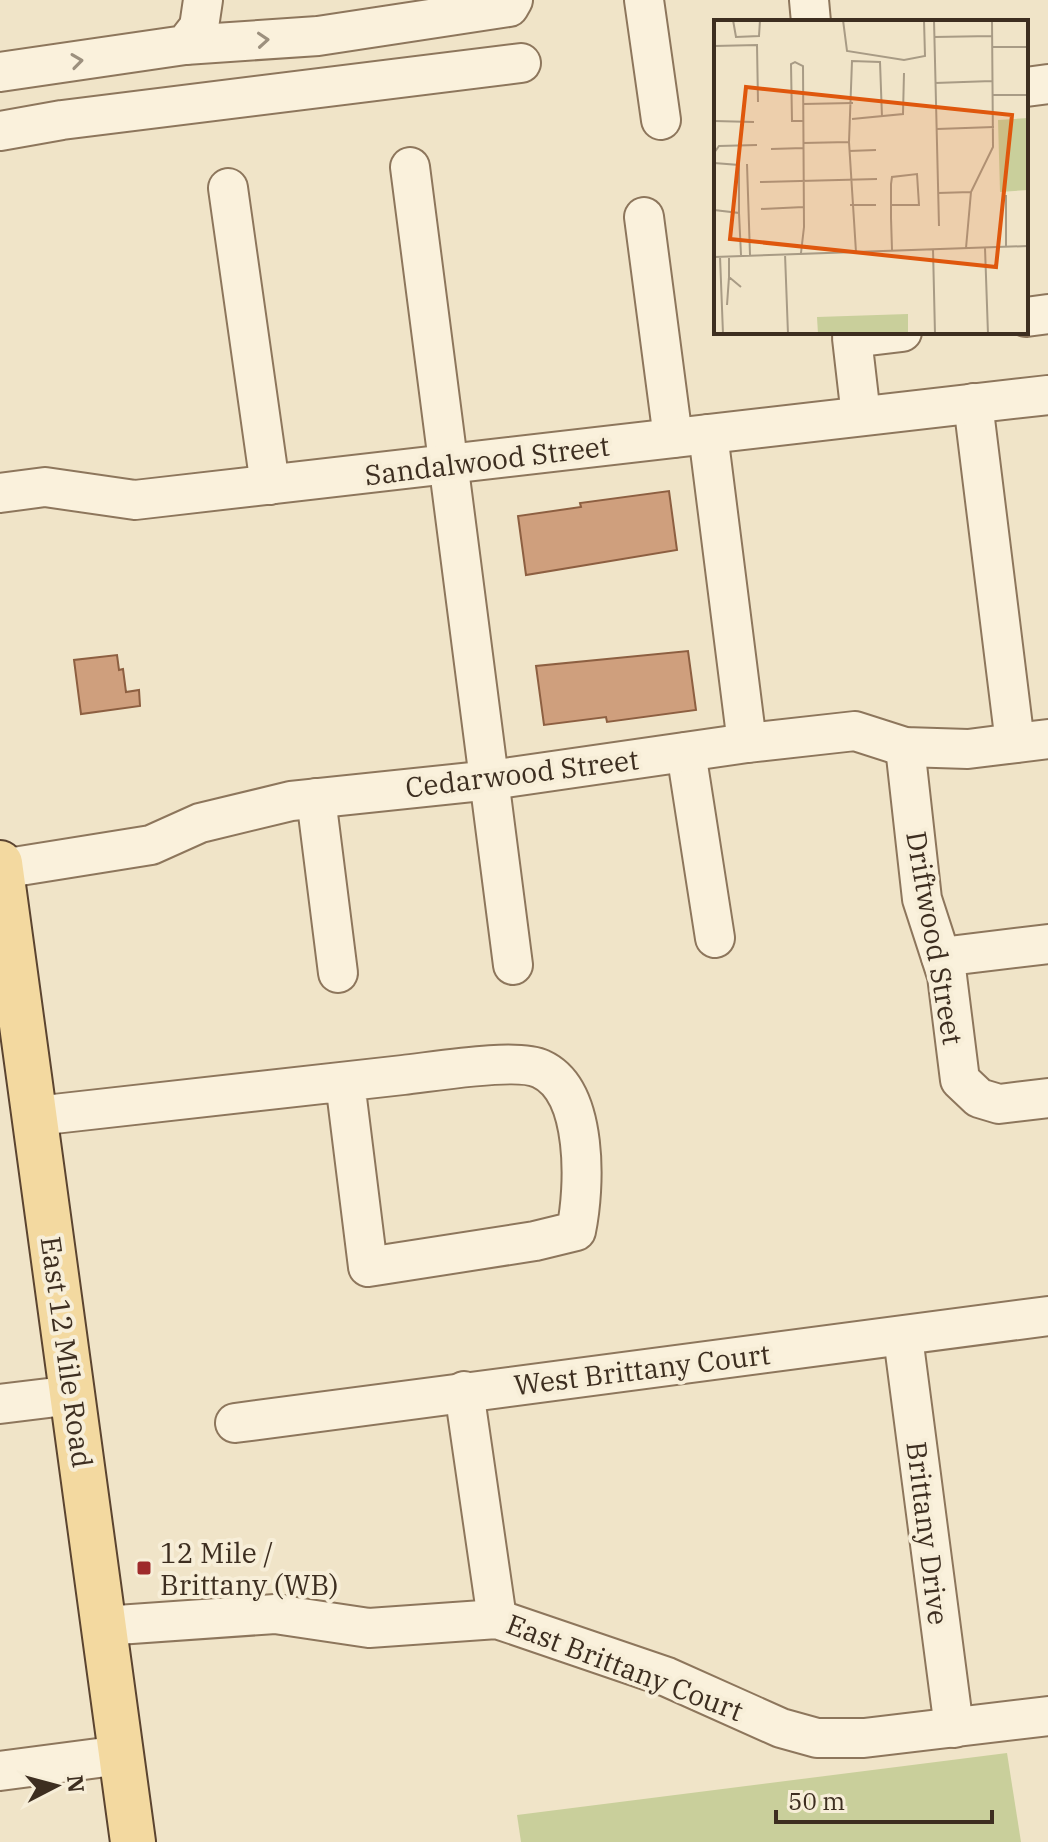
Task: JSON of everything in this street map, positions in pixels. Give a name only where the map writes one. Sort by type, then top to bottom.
[{"type":"main road","name":"East 12 Mile Road","points":[[0,863],[133,1842]]},
{"type":"street","points":[[185,45],[199,27],[203,0]]},
{"type":"street","points":[[0,72],[185,45],[318,36],[509,7],[513,0]]},
{"type":"street","points":[[644,0],[661,120]]},
{"type":"street","points":[[809,0],[811,20]]},
{"type":"street","points":[[0,131],[62,120],[521,63]]},
{"type":"street","points":[[1028,87],[1048,84]]},
{"type":"street","points":[[410,167],[513,965]]},
{"type":"street","points":[[228,188],[270,485]]},
{"type":"street","points":[[644,217],[690,436],[747,743]]},
{"type":"street","points":[[1028,317],[1048,314]]},
{"type":"street","points":[[861,416],[852,338],[885,334]]},
{"type":"street","name":"Sandalwood Street","points":[[0,493],[45,487],[135,500],[1048,395]]},
{"type":"street","points":[[973,403],[1032,741]]},
{"type":"street","name":"Cedarwood Street","points":[[1,869],[151,845],[200,823],[316,798],[491,780],[747,743],[855,731],[905,747],[968,749],[1032,741]]},
{"type":"street","name":"Driftwood Street","points":[[905,747],[922,899],[947,976],[960,1080],[979,1098],[999,1104],[1048,1098]]},
{"type":"street","points":[[686,752],[715,938]]},
{"type":"street","points":[[316,798],[338,973]]},
{"type":"street","points":[[941,957],[1048,944]]},
{"type":"street","points":[[36,1116],[489,1066],[540,1068],[563,1087],[576,1118],[583,1196],[576,1231],[368,1267],[345,1082]]},
{"type":"street","name":"West Brittany Court","points":[[235,1423],[1048,1316]]},
{"type":"street","name":"Brittany Drive","points":[[903,1337],[954,1728]]},
{"type":"street","points":[[464,1391],[497,1619]]},
{"type":"street","points":[[0,1404],[73,1395]]},
{"type":"street","name":"East Brittany Court","points":[[103,1626],[275,1614],[369,1628],[497,1619],[667,1677],[781,1728],[817,1738],[864,1738],[1048,1716]]},
{"type":"street","points":[[0,1771],[121,1755]]},
{"type":"green space","points":[[1007,1753],[1021,1842],[521,1842],[517,1815]]},
{"type":"building","points":[[669,491],[677,550],[526,575],[518,516],[581,507],[580,503]]},
{"type":"building","points":[[688,651],[696,710],[607,722],[606,717],[544,725],[536,666]]},
{"type":"building","points":[[117,655],[119,670],[123,669],[126,692],[139,690],[140,706],[81,714],[74,660]]},
{"type":"place","name":"12 Mile / Brittany (WB)","points":[[144,1568]]}]
